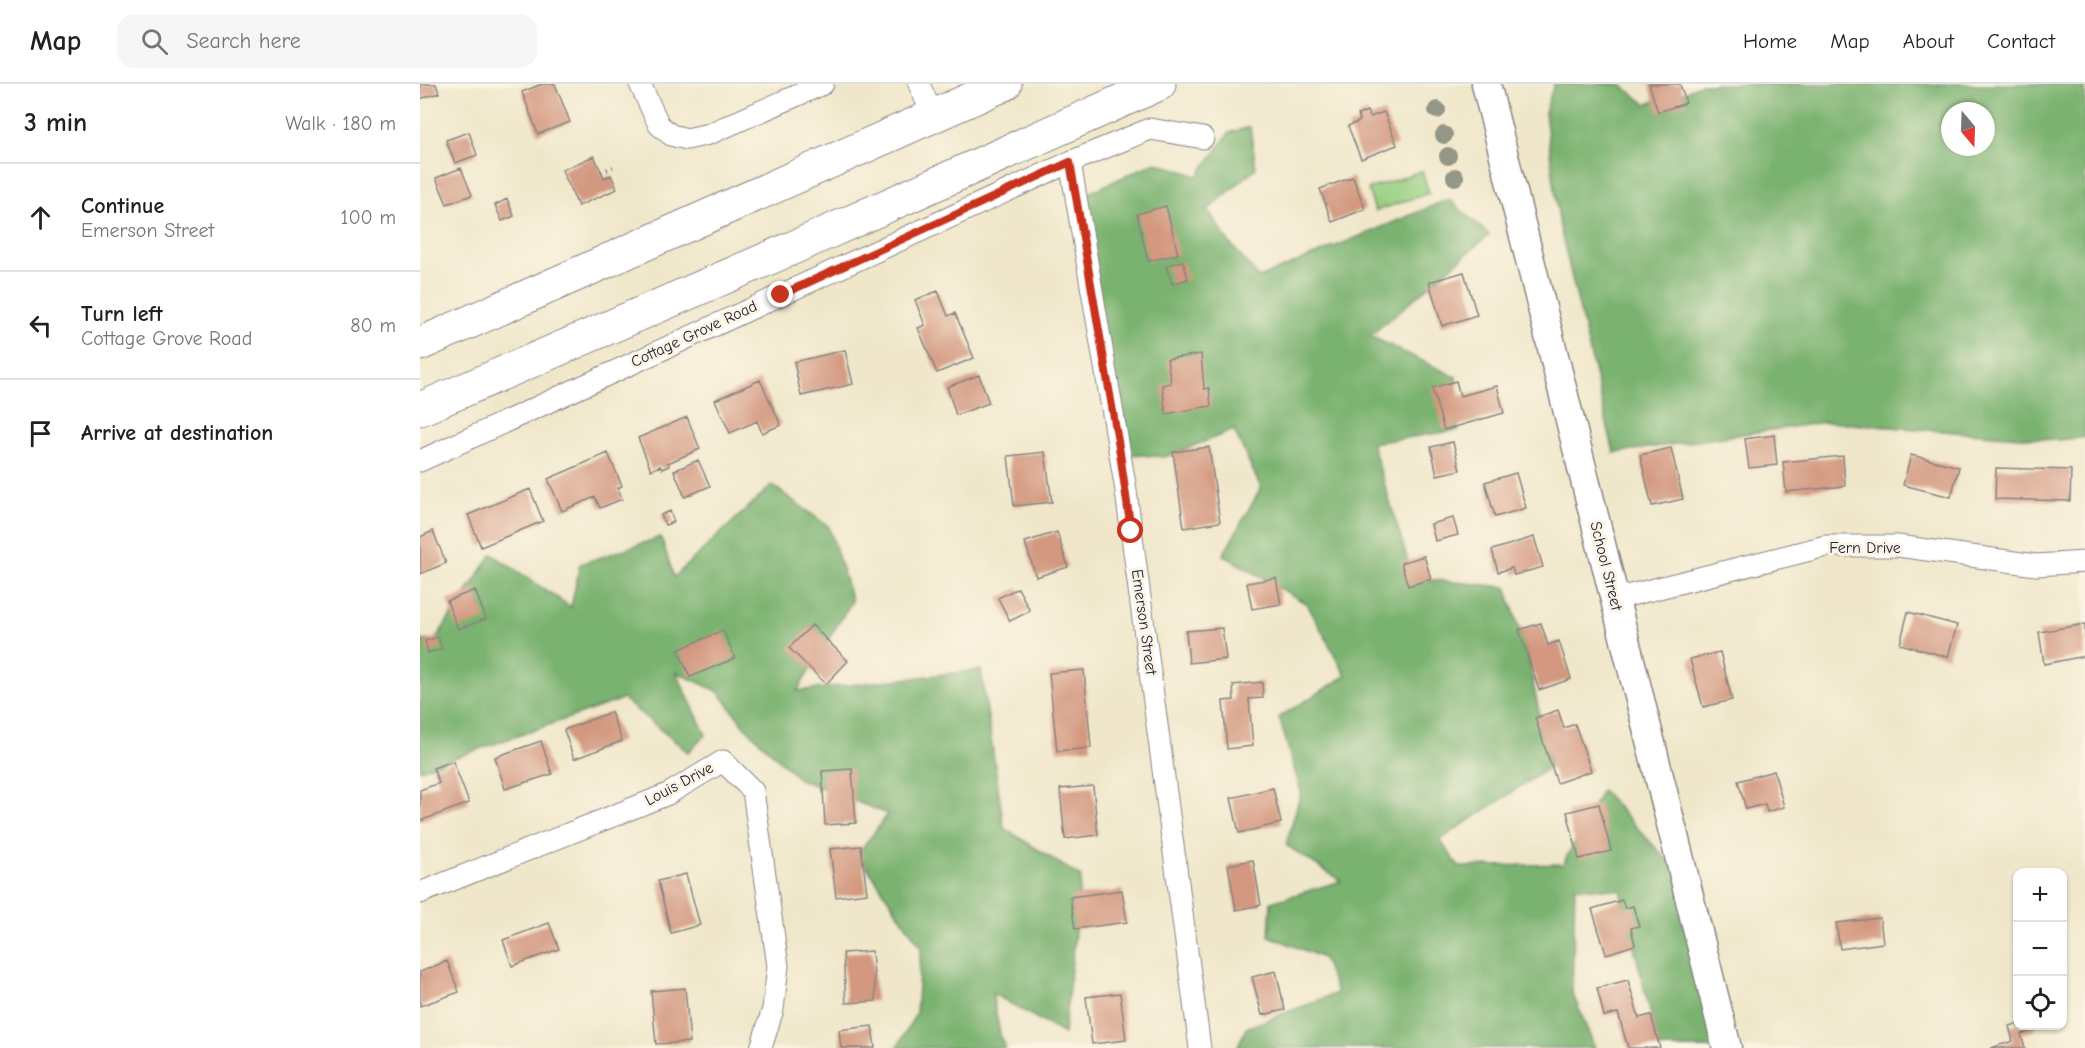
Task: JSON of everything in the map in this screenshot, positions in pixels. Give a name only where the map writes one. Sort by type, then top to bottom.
[{"type":"main road","points":[[420,344],[1005,84]]},
{"type":"main road","points":[[420,410],[804,243],[1159,84]]},
{"type":"main road","name":"School Street","points":[[1486,84],[1727,1048]]},
{"type":"street","points":[[640,84],[659,125],[674,136],[687,138],[709,134],[823,84]]},
{"type":"street","points":[[919,84],[933,116]]},
{"type":"street","name":"Cottage Grove Road","points":[[420,461],[1070,162],[1150,129],[1203,138]]},
{"type":"street","name":"Emerson Street","points":[[1070,162],[1125,484],[1200,1048]]},
{"type":"street","name":"Fern Drive","points":[[1615,599],[1826,546],[1898,546],[2037,566],[2085,562]]},
{"type":"street","name":"Louis Drive","points":[[420,893],[668,794],[723,761],[753,791],[778,966],[773,1009],[760,1048]]},
{"type":"path","points":[[601,172],[613,167]]},
{"type":"green space","points":[[1554,84],[1620,84],[1646,104],[1702,84],[2085,84],[2085,437],[2059,440],[1826,422],[1614,453],[1560,228],[1545,113]]},
{"type":"green space","points":[[1250,127],[1256,168],[1208,210],[1228,241],[1259,278],[1449,199],[1489,235],[1370,336],[1456,377],[1458,430],[1372,443],[1413,578],[1506,587],[1527,653],[1550,767],[1440,840],[1459,867],[1563,864],[1602,790],[1684,878],[1720,1048],[1659,1048],[1620,890],[1575,887],[1572,992],[1595,1048],[1237,1048],[1246,1028],[1337,993],[1323,958],[1269,936],[1271,902],[1341,881],[1286,845],[1301,792],[1279,717],[1346,676],[1307,604],[1223,555],[1261,488],[1234,430],[1165,457],[1120,453],[1076,199],[1155,162],[1198,176],[1229,133]]},
{"type":"green space","points":[[1422,171],[1429,193],[1375,211],[1368,189]]},
{"type":"green space","points":[[772,485],[829,527],[852,601],[797,691],[981,670],[1004,828],[1081,877],[1064,1034],[992,993],[1001,1039],[1006,1048],[897,1048],[916,1013],[921,947],[858,854],[888,814],[799,779],[744,726],[719,692],[676,672],[706,735],[688,752],[623,699],[420,770],[420,641],[435,640],[492,554],[571,607],[580,564],[661,537],[674,577]]},
{"type":"building","points":[[420,84],[436,84],[439,93],[420,99]]},
{"type":"building","points":[[542,84],[555,84],[570,122],[538,134],[522,92]]},
{"type":"building","points":[[1649,84],[1680,84],[1686,103],[1658,112]]},
{"type":"building","points":[[1367,111],[1370,117],[1384,112],[1397,145],[1361,159],[1348,126],[1360,121],[1358,115]]},
{"type":"building","points":[[469,132],[477,155],[455,163],[446,140]]},
{"type":"building","points":[[594,156],[604,178],[611,175],[617,189],[578,206],[562,170]]},
{"type":"building","points":[[461,168],[472,195],[447,204],[436,178]]},
{"type":"building","points":[[1353,177],[1365,209],[1332,222],[1320,189]]},
{"type":"building","points":[[507,199],[514,216],[502,221],[495,205]]},
{"type":"building","points":[[1166,206],[1178,254],[1148,261],[1137,214]]},
{"type":"building","points":[[1183,261],[1188,279],[1172,284],[1166,266]]},
{"type":"building","points":[[1464,272],[1477,315],[1442,326],[1429,282]]},
{"type":"building","points":[[938,291],[948,316],[955,313],[974,358],[937,373],[918,328],[925,325],[915,300]]},
{"type":"building","points":[[845,350],[853,384],[801,396],[794,362]]},
{"type":"building","points":[[1201,354],[1204,389],[1209,388],[1211,406],[1166,414],[1162,385],[1171,383],[1167,359]]},
{"type":"building","points":[[979,375],[989,403],[956,415],[947,387]]},
{"type":"building","points":[[760,380],[781,425],[762,433],[757,421],[730,433],[715,400]]},
{"type":"building","points":[[1456,381],[1460,396],[1497,386],[1504,413],[1444,430],[1432,388]]},
{"type":"building","points":[[687,417],[700,449],[668,463],[669,466],[662,469],[660,466],[651,470],[638,438]]},
{"type":"building","points":[[1774,435],[1777,465],[1749,468],[1745,439]]},
{"type":"building","points":[[1453,442],[1460,470],[1437,475],[1431,447]]},
{"type":"building","points":[[1209,447],[1220,522],[1184,528],[1173,452]]},
{"type":"building","points":[[1671,448],[1683,499],[1652,506],[1640,455]]},
{"type":"building","points":[[1045,452],[1052,502],[1014,506],[1008,456]]},
{"type":"building","points":[[608,453],[622,486],[618,488],[622,499],[600,508],[595,497],[562,511],[548,479]]},
{"type":"building","points":[[1911,455],[1959,467],[1951,497],[1903,485]]},
{"type":"building","points":[[1843,456],[1845,486],[1786,492],[1783,462]]},
{"type":"building","points":[[698,460],[710,486],[685,497],[674,471]]},
{"type":"building","points":[[1996,468],[2071,470],[2070,501],[1995,499]]},
{"type":"building","points":[[1516,473],[1526,508],[1495,517],[1485,482]]},
{"type":"building","points":[[530,489],[543,521],[481,547],[468,515]]},
{"type":"building","points":[[670,511],[674,522],[665,525],[661,515]]},
{"type":"building","points":[[1453,518],[1458,535],[1435,541],[1431,524]]},
{"type":"building","points":[[433,531],[446,563],[420,574],[420,537]]},
{"type":"building","points":[[1057,532],[1068,567],[1036,577],[1025,542]]},
{"type":"building","points":[[1534,537],[1543,567],[1514,575],[1512,568],[1498,572],[1492,550]]},
{"type":"building","points":[[1424,556],[1431,579],[1408,586],[1401,563]]},
{"type":"building","points":[[1276,578],[1281,604],[1252,609],[1247,583]]},
{"type":"building","points":[[1018,588],[1030,611],[1010,621],[998,598]]},
{"type":"building","points":[[475,590],[486,619],[458,629],[447,601]]},
{"type":"building","points":[[1908,612],[1957,625],[1948,657],[1900,644]]},
{"type":"building","points":[[1541,623],[1548,645],[1559,641],[1571,679],[1539,690],[1519,630]]},
{"type":"building","points":[[2085,624],[2085,656],[2044,664],[2039,632]]},
{"type":"building","points":[[812,625],[848,661],[826,684],[789,648]]},
{"type":"building","points":[[1222,628],[1226,659],[1189,663],[1186,631]]},
{"type":"building","points":[[723,630],[735,658],[690,677],[678,650]]},
{"type":"building","points":[[438,637],[442,649],[428,653],[425,641]]},
{"type":"building","points":[[1720,652],[1732,700],[1703,707],[1690,659]]},
{"type":"building","points":[[1084,670],[1091,748],[1057,751],[1049,673]]},
{"type":"building","points":[[1262,682],[1263,698],[1249,699],[1253,746],[1227,749],[1223,701],[1234,700],[1233,685]]},
{"type":"building","points":[[1558,710],[1564,728],[1575,724],[1591,771],[1557,783],[1535,718]]},
{"type":"building","points":[[611,712],[622,741],[574,759],[564,730]]},
{"type":"building","points":[[541,741],[552,774],[505,789],[495,757]]},
{"type":"building","points":[[453,761],[469,803],[420,821],[420,790],[439,783],[433,768]]},
{"type":"building","points":[[852,769],[856,823],[825,825],[822,771]]},
{"type":"building","points":[[1774,771],[1784,807],[1767,812],[1765,804],[1746,809],[1738,781]]},
{"type":"building","points":[[1093,786],[1098,835],[1065,839],[1060,789]]},
{"type":"building","points":[[1273,788],[1281,823],[1239,833],[1231,798]]},
{"type":"building","points":[[1599,804],[1611,851],[1579,859],[1567,812]]},
{"type":"building","points":[[861,846],[867,893],[836,897],[830,849]]},
{"type":"building","points":[[1253,860],[1261,905],[1236,910],[1228,865]]},
{"type":"building","points":[[686,874],[700,925],[671,933],[658,881]]},
{"type":"building","points":[[1122,890],[1127,922],[1075,929],[1070,897]]},
{"type":"building","points":[[1622,900],[1625,908],[1633,906],[1639,926],[1631,928],[1635,945],[1606,954],[1592,909]]},
{"type":"building","points":[[1880,918],[1883,943],[1840,949],[1836,923]]},
{"type":"building","points":[[549,923],[559,949],[512,966],[503,940]]},
{"type":"building","points":[[872,951],[876,1001],[846,1003],[843,953]]},
{"type":"building","points":[[447,961],[459,992],[420,1006],[420,972]]},
{"type":"building","points":[[1276,971],[1285,1010],[1262,1015],[1252,977]]},
{"type":"building","points":[[1628,980],[1639,1018],[1651,1015],[1660,1048],[1628,1048],[1618,1013],[1604,1016],[1597,988]]},
{"type":"building","points":[[685,988],[690,1042],[656,1044],[651,991]]},
{"type":"building","points":[[1120,993],[1126,1040],[1092,1044],[1086,997]]},
{"type":"building","points":[[2013,1025],[2013,1030],[2036,1030],[2021,1034],[2025,1048],[1991,1048],[2013,1041],[2009,1026]]},
{"type":"building","points":[[872,1026],[875,1048],[841,1048],[839,1030]]},
{"type":"route","points":[[781,295],[1070,162],[1120,453],[1131,531]]}]
